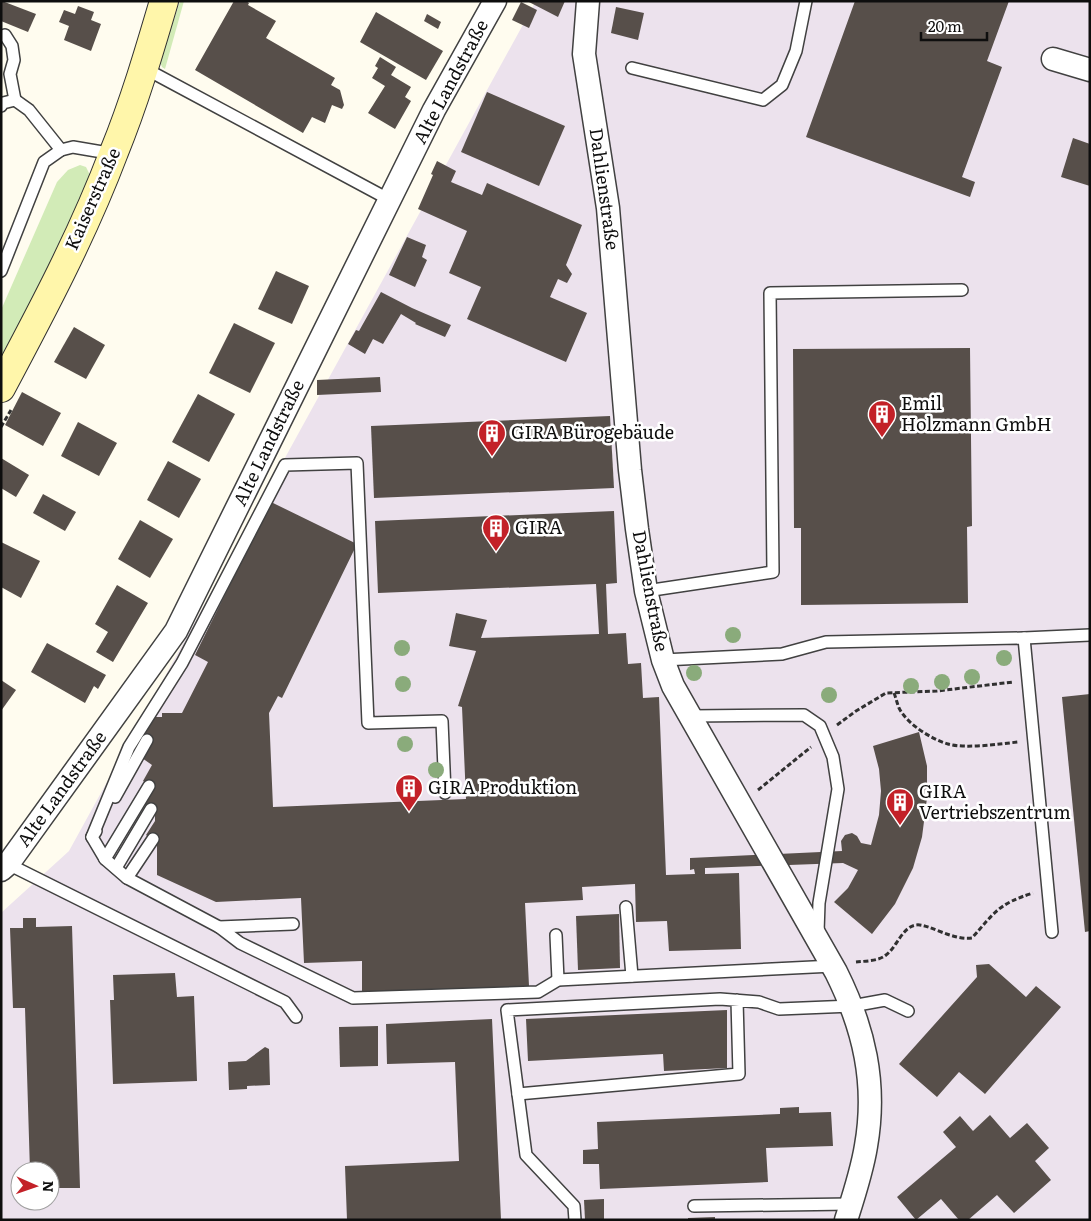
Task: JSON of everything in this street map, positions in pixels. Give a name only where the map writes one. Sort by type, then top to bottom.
[{"type":"main road","name":"Kaiserstraße","points":[[1,388],[45,305],[114,154],[144,68],[164,1]]},
{"type":"street","name":"Alte Landstraße","points":[[5,867],[176,631],[434,110],[495,1]]},
{"type":"street","name":"Dahlienstraße","points":[[588,1],[584,54],[608,208],[630,470],[645,587],[663,660],[673,686],[817,940],[843,964],[852,1006],[864,1042],[870,1099],[866,1146],[859,1180],[848,1212]]},
{"type":"street","points":[[1054,59],[1090,70]]},
{"type":"lane","points":[[632,68],[763,100],[782,85],[796,51],[806,1]]},
{"type":"lane","points":[[5,35],[12,46],[14,60],[10,74],[15,100],[29,110],[61,150]]},
{"type":"lane","points":[[144,68],[390,200]]},
{"type":"lane","points":[[1,106],[3,103],[15,100]]},
{"type":"lane","points":[[1,271],[44,162],[61,150],[73,147],[114,154]]},
{"type":"lane","points":[[645,587],[772,572],[770,293],[962,290]]},
{"type":"lane","points":[[92,837],[128,747],[182,663],[285,465],[358,463],[368,722],[442,721],[445,793]]},
{"type":"lane","points":[[663,660],[782,654],[826,642],[1090,635]]},
{"type":"lane","points":[[1024,638],[1052,932]]},
{"type":"lane","points":[[691,716],[804,715],[820,726],[833,757],[838,789],[819,903],[817,940]]},
{"type":"lane","points":[[92,837],[147,740]]},
{"type":"lane","points":[[105,859],[150,786]]},
{"type":"lane","points":[[116,868],[151,809]]},
{"type":"lane","points":[[92,837],[105,859],[127,878],[219,927],[240,943],[353,998],[538,992],[558,980],[843,964]]},
{"type":"lane","points":[[127,878],[153,839]]},
{"type":"lane","name":"Alte Landstraße","points":[[5,867],[286,1002],[296,1017]]},
{"type":"lane","points":[[626,907],[632,976]]},
{"type":"lane","points":[[219,927],[293,924]]},
{"type":"lane","points":[[556,935],[558,980]]},
{"type":"lane","points":[[575,1220],[574,1206],[526,1155],[507,1010],[720,999],[759,1002],[778,1009],[852,1006],[885,1000],[908,1011]]},
{"type":"lane","points":[[518,1094],[739,1074],[737,1000]]},
{"type":"lane","points":[[694,1206],[848,1212]]},
{"type":"path","points":[[740,804],[856,711],[886,693],[937,691],[1028,681]]},
{"type":"path","points":[[894,693],[900,709],[914,725],[929,736],[949,744],[973,745],[1034,740]]},
{"type":"path","points":[[843,964],[876,959],[886,955],[911,926],[919,924],[944,934],[964,939],[972,938],[994,912],[1012,900],[1048,889]]},
{"type":"shaded area","points":[[536,1],[1090,1],[1090,1220],[1,1220],[1,913],[69,851]]},
{"type":"green space","points":[[180,1],[184,1],[165,69],[160,62]]},
{"type":"green space","points":[[80,165],[86,167],[90,175],[88,185],[46,278],[1,365],[1,310],[57,182],[68,170]]},
{"type":"building","points":[[2,1],[36,14],[28,32],[1,21]]},
{"type":"building","points":[[234,1],[246,1],[249,3],[248,5],[276,21],[266,38],[335,78],[331,85],[340,90],[344,105],[342,109],[332,105],[325,123],[312,117],[303,133],[195,70]]},
{"type":"building","points":[[527,1],[565,1],[558,17]]},
{"type":"building","points":[[855,1],[1009,1],[987,61],[1002,67],[962,177],[975,182],[970,197],[806,137]]},
{"type":"building","points":[[521,2],[537,10],[529,28],[512,20]]},
{"type":"building","points":[[78,6],[94,12],[91,20],[101,24],[91,51],[64,40],[69,26],[59,22],[64,10],[75,14]]},
{"type":"building","points":[[616,7],[644,13],[638,40],[611,33]]},
{"type":"building","points":[[376,12],[443,51],[426,80],[360,42]]},
{"type":"building","points":[[427,14],[441,22],[438,29],[424,21]]},
{"type":"building","points":[[380,57],[396,67],[391,75],[411,87],[405,97],[411,101],[395,129],[368,113],[385,86],[372,78],[378,68],[375,66]]},
{"type":"building","points":[[487,92],[565,126],[539,186],[461,152]]},
{"type":"building","points":[[1073,138],[1090,144],[1090,186],[1061,177]]},
{"type":"building","points":[[437,161],[456,171],[451,182],[482,195],[487,183],[582,225],[566,265],[572,274],[567,283],[558,279],[550,297],[587,313],[566,362],[467,319],[481,287],[449,273],[467,231],[418,209]]},
{"type":"building","points":[[407,237],[426,245],[422,257],[427,260],[415,287],[389,275]]},
{"type":"building","points":[[276,271],[309,286],[292,324],[258,309]]},
{"type":"building","points":[[381,292],[451,325],[445,337],[415,324],[401,314],[383,344],[373,339],[365,354],[348,344],[356,330],[359,331]]},
{"type":"building","points":[[234,323],[275,343],[250,393],[209,373]]},
{"type":"building","points":[[74,327],[105,345],[86,379],[54,362]]},
{"type":"building","name":"Emil Holzmann GmbH","points":[[970,348],[972,526],[967,527],[968,603],[801,605],[801,528],[794,528],[793,349]]},
{"type":"building","points":[[380,377],[381,392],[317,395],[317,380]]},
{"type":"building","points":[[22,392],[61,413],[43,446],[5,425]]},
{"type":"building","points":[[198,394],[235,414],[209,462],[172,442]]},
{"type":"building","name":"GIRA Bürogebäude","points":[[610,416],[614,488],[374,498],[371,426]]},
{"type":"building","points":[[78,422],[117,443],[99,476],[61,456]]},
{"type":"building","points":[[1,458],[29,475],[16,497],[1,488]]},
{"type":"building","points":[[168,461],[201,479],[179,518],[147,500]]},
{"type":"building","points":[[43,494],[76,512],[65,531],[33,513]]},
{"type":"building","name":"GIRA Produktion","points":[[271,502],[357,544],[282,698],[278,696],[269,713],[273,807],[466,799],[462,707],[458,706],[476,651],[449,646],[456,613],[487,620],[481,638],[599,634],[596,584],[378,593],[375,521],[614,511],[617,583],[606,584],[608,634],[626,633],[628,664],[641,663],[643,698],[659,697],[666,875],[695,874],[694,869],[690,870],[690,858],[842,851],[841,841],[845,835],[852,833],[857,836],[861,843],[871,845],[879,815],[881,791],[879,769],[873,746],[919,732],[927,766],[927,798],[922,837],[913,868],[895,904],[872,934],[834,902],[848,888],[858,870],[843,863],[705,868],[705,874],[739,873],[741,949],[669,951],[667,921],[636,922],[635,884],[582,887],[583,900],[525,903],[529,986],[362,992],[362,961],[304,963],[301,898],[216,902],[157,875],[157,845],[155,841],[146,835],[155,821],[155,813],[144,804],[153,789],[143,781],[152,765],[142,758],[152,743],[141,735],[150,717],[162,717],[162,713],[182,713],[208,662],[195,655]]},
{"type":"building","points":[[140,520],[173,539],[150,578],[118,559]]},
{"type":"building","points":[[1,542],[40,561],[21,598],[1,587]]},
{"type":"building","points":[[117,585],[148,603],[113,662],[96,652],[108,632],[95,624]]},
{"type":"building","points":[[47,643],[106,675],[98,689],[94,686],[85,703],[31,672]]},
{"type":"building","points":[[1,680],[16,690],[1,711]]},
{"type":"building","points":[[1090,694],[1090,931],[1085,932],[1062,697]]},
{"type":"building","points":[[619,914],[620,968],[578,970],[576,916]]},
{"type":"building","points":[[23,918],[36,918],[36,927],[72,926],[80,1188],[60,1188],[60,1161],[30,1161],[25,1008],[13,1008],[10,928],[23,928]]},
{"type":"building","points":[[989,964],[1026,997],[1036,986],[1061,1007],[985,1094],[959,1072],[937,1097],[899,1064],[977,977],[976,965]]},
{"type":"building","points":[[175,973],[177,997],[194,996],[197,1081],[113,1084],[110,1000],[114,1000],[113,975]]},
{"type":"building","points":[[727,1010],[727,1068],[664,1071],[663,1054],[528,1061],[526,1019]]},
{"type":"building","points":[[492,1019],[501,1220],[347,1220],[345,1166],[459,1161],[455,1062],[387,1064],[386,1024]]},
{"type":"building","points":[[378,1026],[378,1066],[340,1067],[339,1027]]},
{"type":"building","points":[[265,1047],[269,1049],[270,1085],[247,1086],[247,1089],[229,1090],[228,1062],[246,1061]]},
{"type":"building","points":[[799,1107],[799,1113],[831,1112],[833,1146],[766,1148],[768,1182],[600,1189],[599,1164],[583,1164],[583,1150],[598,1149],[597,1122],[780,1114],[780,1108]]},
{"type":"building","points":[[990,1115],[1010,1138],[1027,1123],[1049,1148],[1035,1161],[1051,1180],[1014,1213],[997,1195],[968,1220],[959,1220],[941,1199],[916,1220],[897,1197],[956,1147],[943,1132],[960,1116],[973,1131]]},
{"type":"building","points":[[604,1199],[604,1220],[585,1220],[584,1200]]},
{"type":"building","points":[[715,1217],[715,1220],[688,1220],[688,1218]]},
{"type":"place","name":"Emil Holzmann GmbH","points":[[882,438]]},
{"type":"place","name":"GIRA Bürogebäude","points":[[492,457]]},
{"type":"place","name":"GIRA","points":[[496,552]]},
{"type":"place","name":"GIRA Produktion","points":[[409,812]]},
{"type":"place","name":"GIRA Vertriebszentrum","points":[[900,826]]}]
